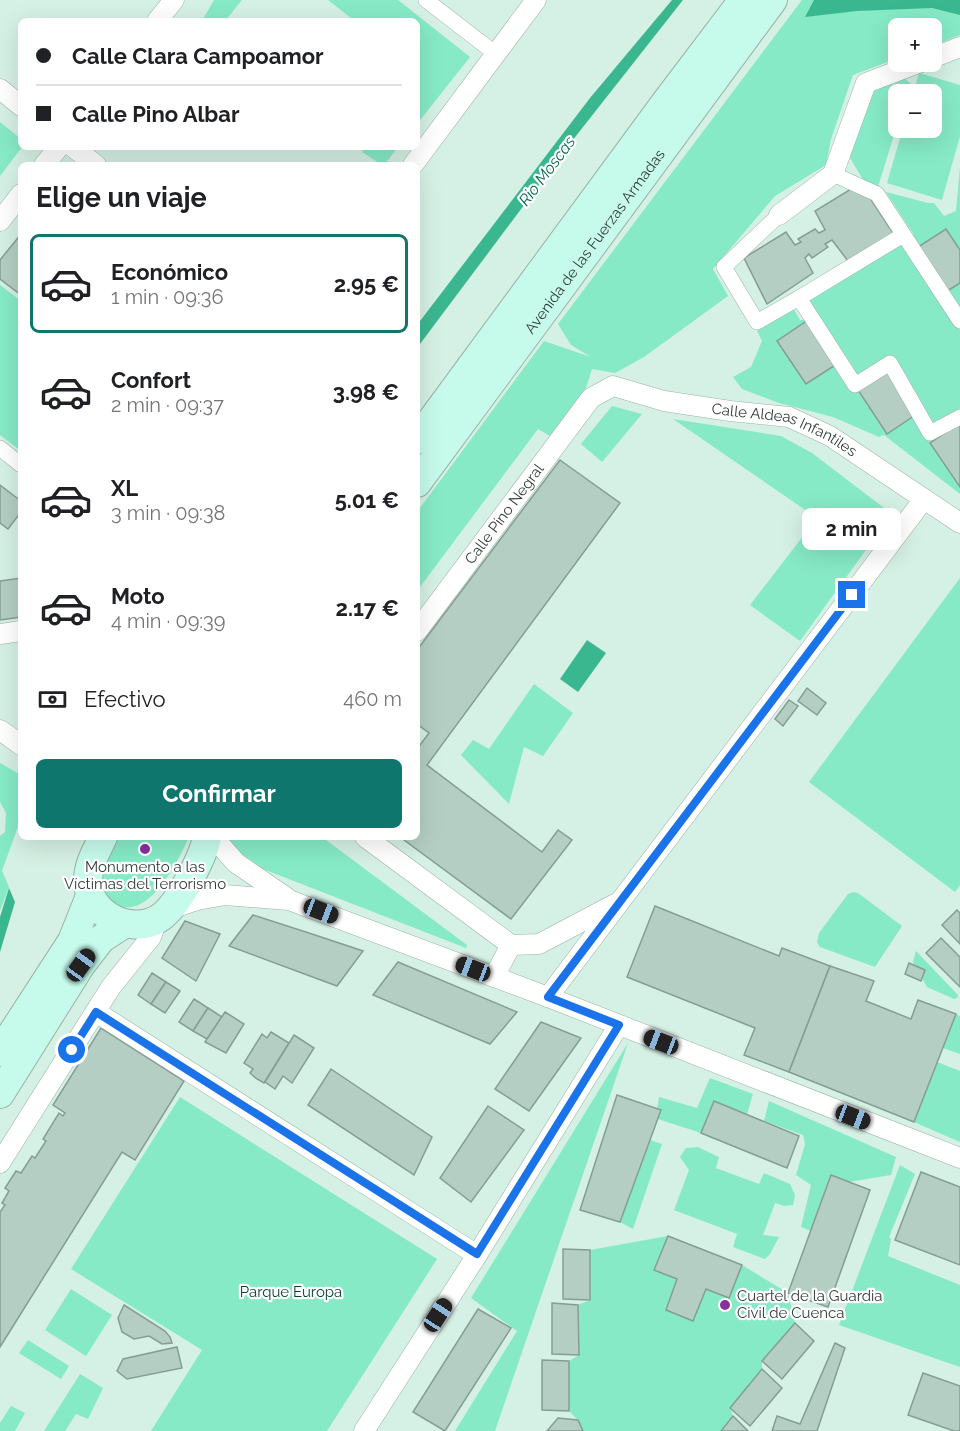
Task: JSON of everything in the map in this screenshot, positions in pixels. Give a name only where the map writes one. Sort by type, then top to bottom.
[{"type":"main road","name":"Avenida de las Fuerzas Armadas","points":[[420,436],[665,103],[744,0]]},
{"type":"main road","name":"Avenida de las Fuerzas Armadas","points":[[420,479],[773,0]]},
{"type":"main road","points":[[0,1052],[68,948],[78,928],[90,896],[88,880],[90,868],[101,840]]},
{"type":"main road","points":[[90,896],[97,906],[124,924],[136,924],[164,914],[195,867],[206,840]]},
{"type":"main road","points":[[0,1094],[81,965],[101,939],[124,924]]},
{"type":"street","points":[[159,18],[174,0]]},
{"type":"street","points":[[426,0],[496,54]]},
{"type":"street","points":[[415,162],[536,0]]},
{"type":"street","points":[[942,54],[960,46]]},
{"type":"street","points":[[895,72],[866,83],[832,174],[779,215],[724,267],[757,322],[903,235]]},
{"type":"street","points":[[0,89],[18,104]]},
{"type":"street","points":[[46,162],[56,150]]},
{"type":"street","points":[[77,150],[92,162]]},
{"type":"street","points":[[832,174],[877,194],[960,321]]},
{"type":"street","points":[[0,220],[18,198]]},
{"type":"street","points":[[800,298],[855,385],[890,363],[930,433],[960,417]]},
{"type":"street","name":"Calle Aldeas Infantiles","points":[[591,398],[613,386],[664,400],[730,411],[789,417],[830,436],[960,523]]},
{"type":"street","name":"Calle Pino Negral","points":[[420,627],[591,398]]},
{"type":"street","points":[[0,448],[18,463]]},
{"type":"street","points":[[548,997],[924,499]]},
{"type":"street","points":[[0,634],[18,631]]},
{"type":"street","points":[[0,730],[18,743]]},
{"type":"street","points":[[216,840],[236,863],[289,900],[548,997],[960,1158]]},
{"type":"street","points":[[369,840],[511,945],[539,944],[621,901]]},
{"type":"street","points":[[0,1163],[111,987],[151,937],[164,914],[197,900],[225,895],[289,900]]},
{"type":"street","points":[[494,977],[511,945]]},
{"type":"street","points":[[96,1012],[477,1254]]},
{"type":"street","points":[[364,1431],[619,1025]]},
{"type":"green space","points":[[214,0],[242,0],[227,18],[204,18]]},
{"type":"green space","points":[[328,0],[398,0],[470,57],[420,120],[420,18],[351,18]]},
{"type":"green space","points":[[802,0],[960,0],[960,35],[942,42],[942,18],[888,18],[888,62],[853,75],[831,139],[826,165],[775,196],[713,269],[728,296],[644,357],[615,373],[592,369],[586,388],[550,436],[538,429],[420,587],[420,508],[544,341],[591,357],[571,345],[558,324]]},
{"type":"green space","points":[[919,73],[960,85],[960,136],[942,200],[887,183],[900,138],[942,138],[942,84],[916,84]]},
{"type":"green space","points":[[903,77],[911,84],[888,84],[888,138],[893,138],[877,190],[865,183],[846,151],[875,86]]},
{"type":"green space","points":[[0,122],[18,137],[20,150],[0,176]]},
{"type":"green space","points":[[363,150],[396,150],[386,162],[377,162],[362,152]]},
{"type":"green space","points":[[960,167],[960,494],[884,435],[879,437],[833,417],[779,403],[742,389],[733,377],[751,367],[762,341],[757,331],[793,308],[800,320],[808,320],[799,298],[894,242],[914,235],[886,192],[934,203],[944,216],[956,211]],"holes":[[[858,390],[915,415],[887,433]]]},
{"type":"green space","points":[[0,285],[18,299],[18,449],[0,435]]},
{"type":"green space","points":[[612,406],[642,414],[602,462],[581,444]]},
{"type":"green space","points":[[673,419],[781,436],[812,453],[892,514],[800,641],[750,605],[817,518]]},
{"type":"green space","points":[[960,578],[960,885],[955,892],[809,782]]},
{"type":"green space","points":[[534,684],[573,713],[543,756],[524,747],[509,804],[461,755],[473,740],[489,749]]},
{"type":"green space","points":[[0,763],[18,773],[18,826],[2,871],[9,887],[0,911],[0,836],[5,832],[6,813],[0,802]]},
{"type":"green space","points":[[110,840],[188,840],[171,871],[153,895],[131,907],[120,906],[104,896],[97,867]]},
{"type":"green space","points":[[229,840],[326,840],[467,945],[466,948],[263,869],[239,852]]},
{"type":"green space","points":[[858,893],[902,926],[875,967],[820,947],[817,942],[819,933],[848,894]]},
{"type":"green space","points":[[916,951],[958,997],[954,999],[927,987],[913,962]]},
{"type":"green space","points":[[956,1014],[960,1016],[960,1054],[943,1048]]},
{"type":"green space","points":[[628,1043],[495,1431],[455,1431],[517,1331],[471,1298]]},
{"type":"green space","points":[[937,1062],[960,1071],[960,1142],[914,1122]]},
{"type":"green space","points":[[710,1078],[753,1094],[747,1114],[714,1101],[701,1133],[658,1119],[661,1111],[657,1109],[659,1097],[697,1108]]},
{"type":"green space","name":"Parque Europa","points":[[180,1097],[437,1259],[327,1431],[151,1431],[202,1350],[71,1269]]},
{"type":"green space","points":[[769,1101],[896,1157],[891,1175],[849,1182],[831,1175],[811,1231],[801,1227],[811,1185],[796,1175],[805,1144],[803,1135],[764,1121]]},
{"type":"green space","points":[[650,1140],[662,1144],[633,1229],[620,1222]]},
{"type":"green space","points":[[698,1147],[719,1157],[716,1168],[759,1184],[764,1173],[790,1184],[795,1195],[793,1205],[784,1206],[775,1203],[763,1235],[779,1237],[765,1259],[733,1247],[737,1234],[674,1210],[689,1170],[680,1157],[686,1148]]},
{"type":"green space","points":[[900,1165],[915,1174],[889,1237],[891,1239],[888,1256],[960,1285],[960,1367],[839,1325]]},
{"type":"green space","points":[[668,1236],[654,1270],[677,1279],[666,1310],[693,1321],[706,1289],[729,1298],[742,1265],[788,1293],[795,1323],[762,1361],[762,1369],[730,1408],[733,1416],[721,1431],[583,1431],[578,1420],[569,1411],[569,1361],[579,1355],[578,1305],[590,1300],[590,1250]]},
{"type":"green space","points":[[71,1289],[112,1315],[86,1356],[45,1330]]},
{"type":"green space","points":[[28,1340],[69,1366],[61,1379],[19,1353]]},
{"type":"green space","points":[[80,1374],[103,1388],[88,1419],[76,1414],[65,1431],[44,1431]]},
{"type":"green space","points":[[11,1406],[25,1413],[15,1431],[0,1431],[0,1423]]},
{"type":"water","name":"Rio Moscas","points":[[672,0],[683,0],[572,141],[420,344],[420,321],[590,98]]},
{"type":"water","points":[[814,0],[960,0],[960,15],[932,8],[857,11],[805,17]]},
{"type":"water","points":[[587,640],[606,653],[578,692],[560,679]]},
{"type":"water","points":[[9,888],[15,902],[0,952],[0,917]]},
{"type":"building","points":[[851,189],[868,195],[893,233],[848,261],[832,240],[825,244],[828,247],[812,258],[809,254],[805,258],[813,273],[767,304],[744,258],[786,232],[795,245],[801,242],[798,239],[815,229],[819,233],[825,230],[815,211]]},
{"type":"building","points":[[946,229],[960,250],[960,283],[944,293],[915,249]]},
{"type":"building","points":[[18,238],[18,293],[0,279],[0,260]]},
{"type":"building","points":[[808,320],[837,364],[806,384],[777,341]]},
{"type":"building","points":[[889,369],[918,413],[887,434],[858,390]]},
{"type":"building","points":[[960,423],[960,487],[930,443]]},
{"type":"building","points":[[560,460],[620,503],[427,765],[542,852],[558,830],[572,840],[511,919],[404,840],[420,840],[420,745],[429,733],[420,726],[420,646]]},
{"type":"building","points":[[0,485],[18,499],[18,516],[8,529],[0,523]]},
{"type":"building","points":[[18,578],[18,617],[0,620],[0,581]]},
{"type":"building","points":[[807,688],[826,703],[817,715],[798,701]]},
{"type":"building","points":[[789,700],[798,706],[783,726],[775,719]]},
{"type":"building","points":[[655,906],[779,956],[782,948],[830,966],[789,1072],[744,1055],[755,1028],[627,977]]},
{"type":"building","points":[[957,910],[960,913],[960,944],[942,925]]},
{"type":"building","points":[[253,915],[363,951],[337,986],[229,946]]},
{"type":"building","points":[[185,921],[220,934],[196,981],[162,958]]},
{"type":"building","points":[[941,938],[960,957],[960,987],[926,953]]},
{"type":"building","points":[[398,962],[517,1012],[490,1044],[373,995]]},
{"type":"building","points":[[909,963],[925,970],[921,981],[905,974]]},
{"type":"building","points":[[830,966],[874,981],[866,1001],[911,1019],[918,1000],[956,1014],[914,1122],[789,1072]]},
{"type":"building","points":[[152,973],[166,982],[151,1004],[138,995]]},
{"type":"building","points":[[166,982],[180,991],[165,1013],[151,1004]]},
{"type":"building","points":[[194,999],[208,1008],[193,1031],[179,1022]]},
{"type":"building","points":[[208,1008],[222,1017],[207,1039],[193,1031]]},
{"type":"building","points":[[225,1012],[244,1024],[226,1053],[205,1042]]},
{"type":"building","points":[[541,1022],[581,1038],[529,1111],[495,1089]]},
{"type":"building","points":[[101,1028],[184,1081],[135,1160],[122,1152],[0,1347],[0,1212],[5,1205],[2,1203],[9,1191],[5,1188],[16,1171],[21,1173],[32,1156],[35,1158],[46,1141],[43,1139],[59,1113],[63,1116],[65,1113],[53,1105]]},
{"type":"building","points":[[271,1032],[289,1043],[264,1083],[250,1073],[253,1069],[244,1063],[262,1034],[267,1038]]},
{"type":"building","points":[[294,1035],[314,1048],[292,1083],[283,1076],[275,1089],[265,1082]]},
{"type":"building","points":[[331,1069],[432,1137],[414,1175],[308,1105]]},
{"type":"building","points":[[617,1095],[661,1110],[620,1222],[580,1210]]},
{"type":"building","points":[[714,1101],[799,1136],[787,1168],[701,1133]]},
{"type":"building","points":[[488,1106],[524,1130],[471,1202],[440,1178]]},
{"type":"building","points":[[921,1172],[960,1187],[960,1265],[895,1240]]},
{"type":"building","points":[[831,1175],[870,1190],[828,1307],[788,1293]]},
{"type":"building","points":[[668,1236],[742,1265],[729,1298],[706,1289],[693,1321],[666,1310],[677,1279],[654,1270]]},
{"type":"building","points":[[563,1249],[590,1250],[590,1300],[563,1299]]},
{"type":"building","points":[[552,1303],[578,1305],[579,1355],[552,1354]]},
{"type":"building","points":[[124,1305],[165,1331],[172,1343],[162,1344],[149,1336],[134,1339],[122,1332],[118,1318]]},
{"type":"building","points":[[478,1309],[511,1328],[445,1431],[413,1412]]},
{"type":"building","points":[[795,1323],[814,1341],[782,1379],[762,1361]]},
{"type":"building","points":[[835,1343],[845,1348],[817,1431],[772,1431],[777,1416],[800,1424]]},
{"type":"building","points":[[177,1347],[182,1368],[127,1379],[117,1371],[123,1359]]},
{"type":"building","points":[[542,1360],[569,1361],[569,1411],[542,1410]]},
{"type":"building","points":[[762,1369],[782,1388],[750,1426],[730,1408]]},
{"type":"building","points":[[923,1373],[960,1386],[960,1431],[908,1415]]},
{"type":"building","points":[[733,1416],[748,1431],[721,1431]]},
{"type":"building","points":[[558,1418],[578,1420],[583,1431],[547,1431]]},
{"type":"place","name":"Monumento a las Víctimas del Terrorismo","points":[[145,849]]},
{"type":"place","name":"Cuartel de la Guardia Civil de Cuenca","points":[[725,1305]]},
{"type":"route","points":[[72,1050],[96,1012],[477,1254],[619,1025],[548,997],[852,595]]}]
